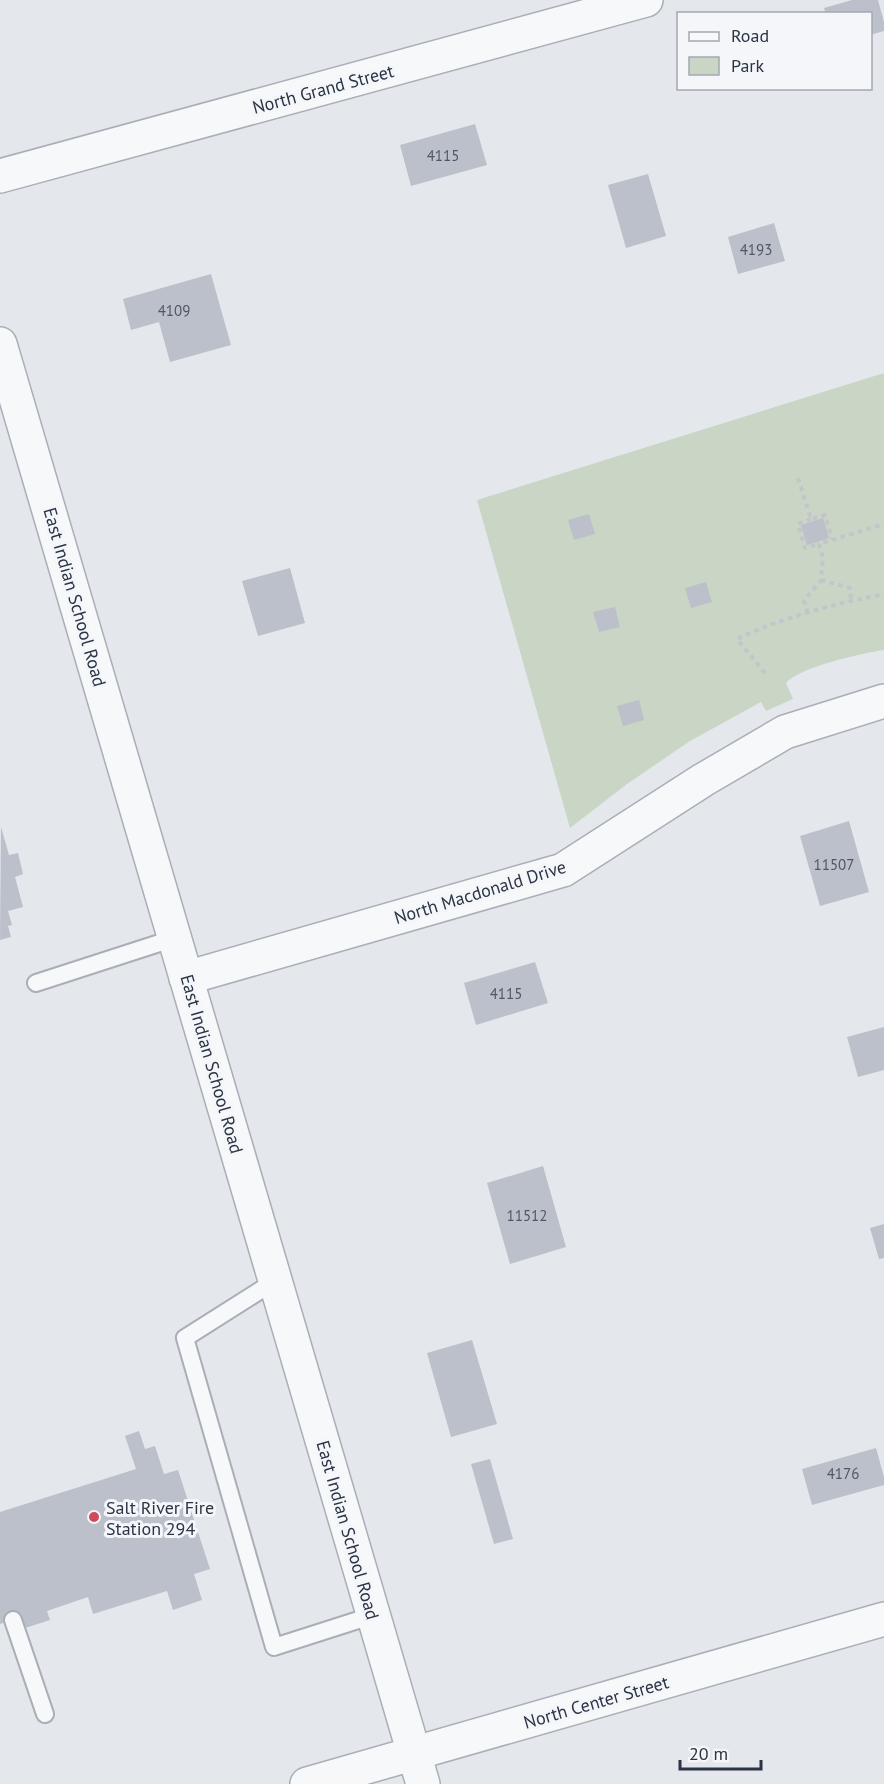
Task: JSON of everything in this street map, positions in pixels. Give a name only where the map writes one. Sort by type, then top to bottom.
[{"type":"street","name":"North Grand Street","points":[[0,176],[646,0]]},
{"type":"street","name":"East Indian School Road","points":[[2,359],[175,938],[418,1769]]},
{"type":"street","name":"North Macdonald Drive","points":[[186,978],[563,870],[703,780],[785,732],[884,701]]},
{"type":"street","name":"North Center Street","points":[[307,1784],[418,1769],[884,1620]]},
{"type":"lane","points":[[36,983],[175,938]]},
{"type":"lane","points":[[275,1281],[185,1338],[274,1647],[374,1615]]},
{"type":"lane","points":[[13,1620],[45,1714]]},
{"type":"path","points":[[798,478],[811,519]]},
{"type":"path","points":[[832,540],[825,515],[798,524],[805,548],[884,525]]},
{"type":"path","points":[[808,613],[804,601],[821,580],[823,558],[819,544]]},
{"type":"path","points":[[821,580],[850,588],[851,601]]},
{"type":"path","points":[[765,673],[737,639],[760,628],[808,613],[884,594]]},
{"type":"green space","points":[[884,373],[884,650],[818,666],[794,677],[786,683],[793,699],[766,711],[761,702],[690,741],[627,784],[570,828],[477,500]]},
{"type":"building","points":[[852,0],[878,0],[884,31],[872,34],[872,12],[825,12],[824,8]]},
{"type":"building","points":[[475,124],[487,165],[411,186],[400,145]]},
{"type":"building","points":[[648,174],[666,236],[626,248],[608,185]]},
{"type":"building","points":[[774,223],[785,261],[738,274],[728,237]]},
{"type":"building","points":[[211,274],[231,345],[170,362],[159,322],[131,330],[123,299]]},
{"type":"building","points":[[589,514],[595,534],[574,540],[568,520]]},
{"type":"building","points":[[823,518],[829,538],[807,545],[801,525]]},
{"type":"building","points":[[290,568],[305,623],[258,636],[242,581]]},
{"type":"building","points":[[706,582],[712,602],[691,608],[685,588]]},
{"type":"building","points":[[615,607],[620,627],[599,632],[593,612]]},
{"type":"building","points":[[639,700],[644,720],[623,726],[617,706]]},
{"type":"building","points":[[849,821],[869,892],[820,906],[800,836]]},
{"type":"building","points":[[1,827],[9,855],[18,853],[23,874],[15,877],[23,907],[8,911],[12,925],[8,926],[11,937],[0,940]]},
{"type":"building","points":[[535,962],[548,1003],[476,1025],[464,983]]},
{"type":"building","points":[[884,1027],[884,1070],[858,1077],[847,1037]]},
{"type":"building","points":[[543,1166],[566,1247],[510,1264],[487,1183]]},
{"type":"building","points":[[884,1224],[884,1258],[879,1259],[870,1228]]},
{"type":"building","points":[[472,1340],[497,1424],[451,1437],[427,1353]]},
{"type":"building","points":[[139,1431],[145,1449],[155,1446],[164,1474],[178,1470],[210,1569],[194,1574],[202,1600],[173,1610],[167,1591],[93,1614],[88,1597],[47,1611],[50,1620],[25,1628],[21,1617],[0,1624],[0,1512],[136,1469],[125,1436]]},
{"type":"building","points":[[876,1448],[884,1485],[812,1505],[802,1469]]},
{"type":"building","points":[[490,1459],[513,1539],[494,1544],[471,1464]]},
{"type":"place","name":"Salt River Fire Station 294","points":[[94,1517]]}]
